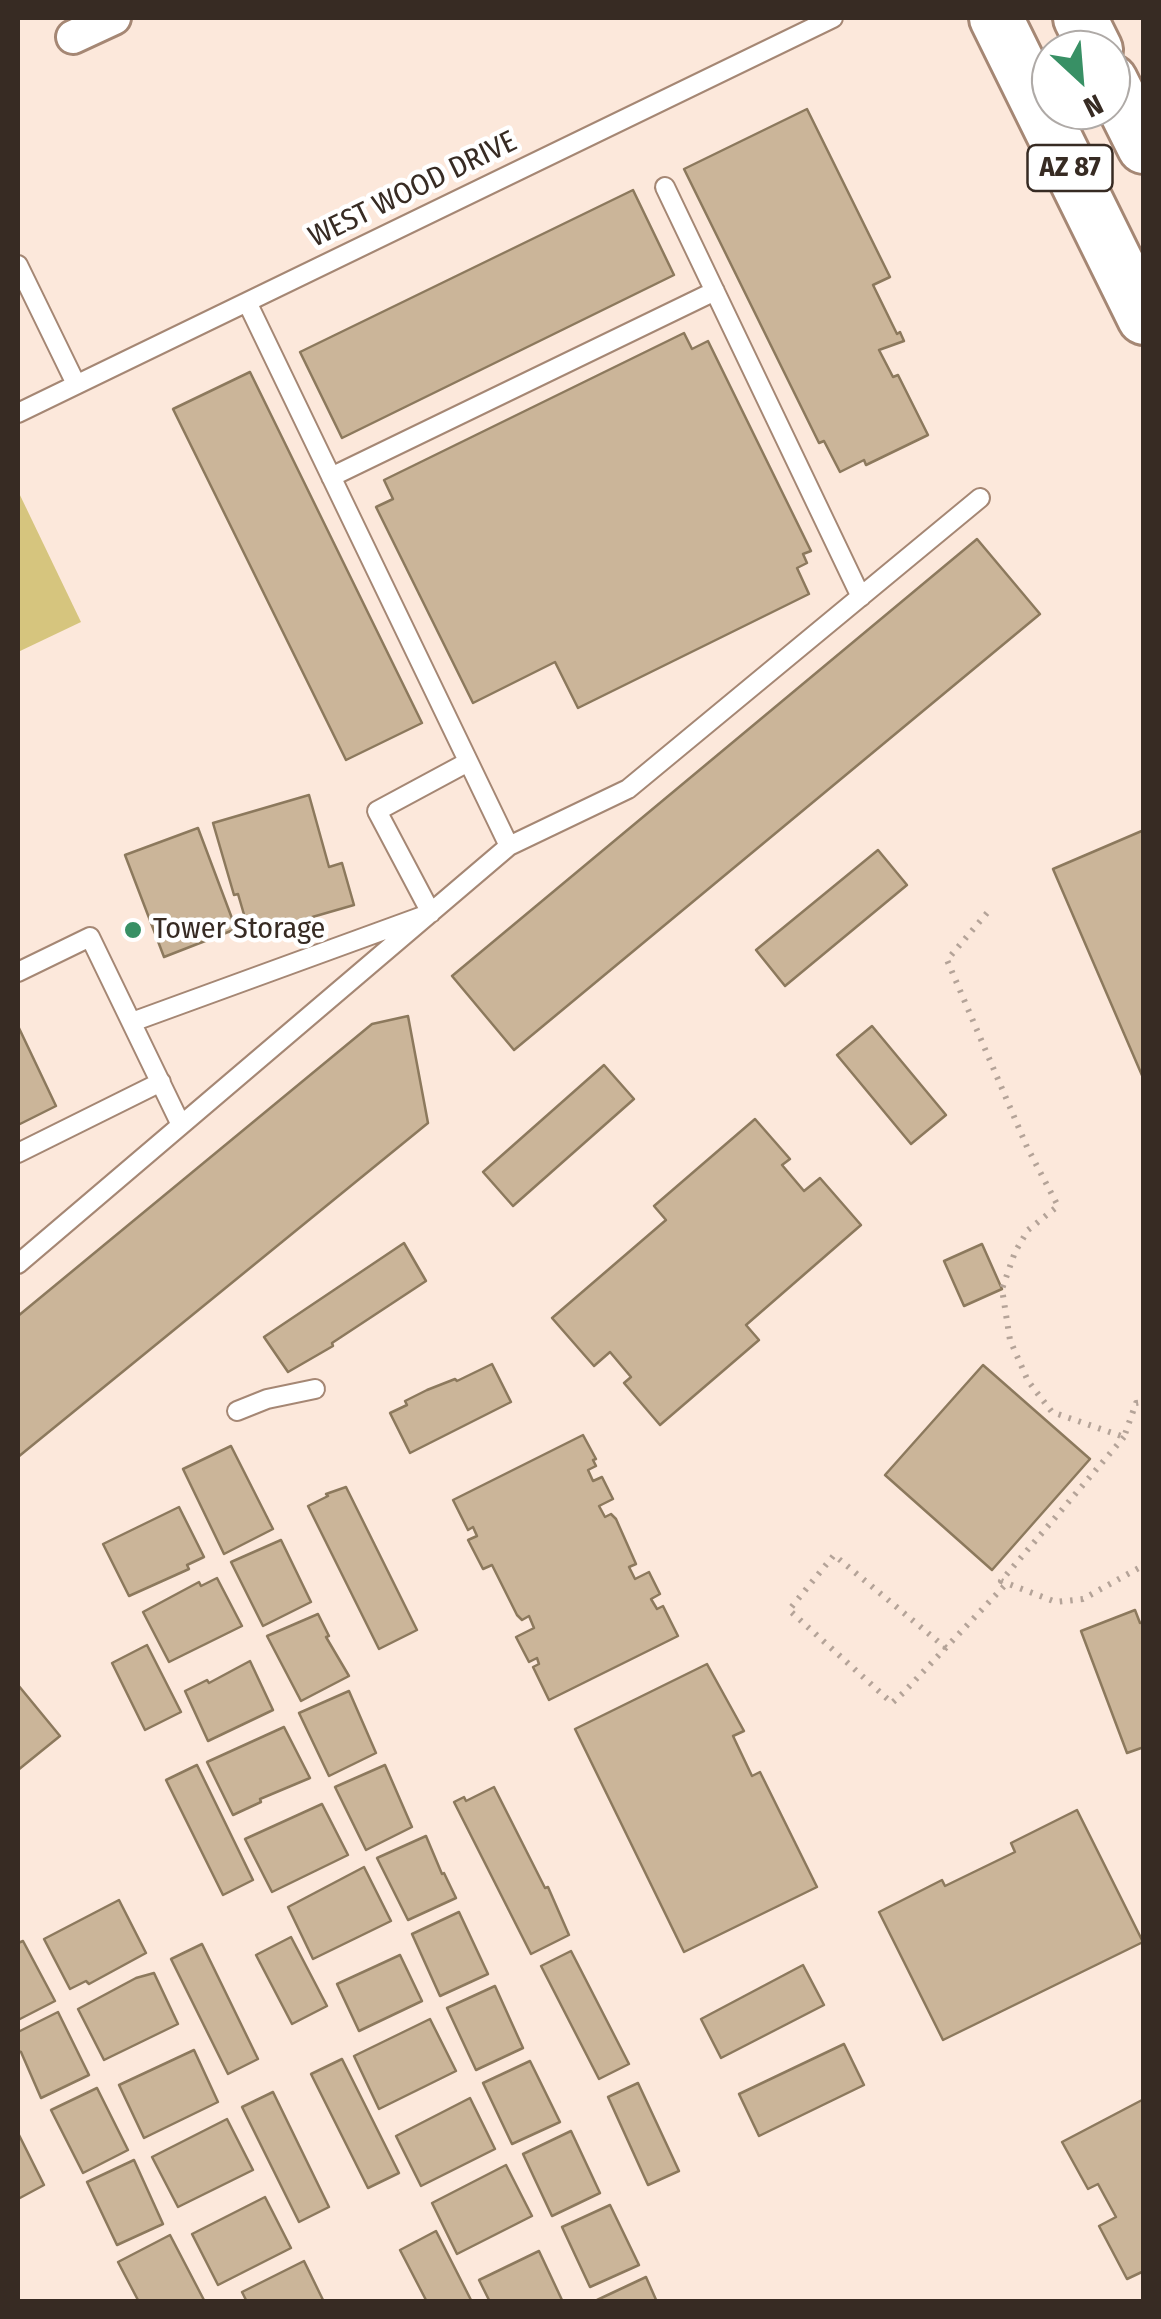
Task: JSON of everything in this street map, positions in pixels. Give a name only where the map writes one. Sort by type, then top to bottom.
[{"type":"main road","name":"AZ 87","points":[[996,18],[1144,318]]},
{"type":"main road","name":"AZ 87","points":[[1131,121],[1144,147]]},
{"type":"street","points":[[73,37],[114,18]]},
{"type":"lane","name":"WEST WOOD DRIVE","points":[[18,413],[833,18]]},
{"type":"lane","points":[[666,187],[861,597]]},
{"type":"lane","points":[[18,265],[76,384]]},
{"type":"lane","points":[[331,477],[715,291]]},
{"type":"lane","points":[[247,302],[509,846]]},
{"type":"lane","points":[[18,1264],[509,846],[628,788],[980,498]]},
{"type":"lane","points":[[431,913],[377,811],[468,762]]},
{"type":"lane","points":[[132,1022],[431,913]]},
{"type":"lane","points":[[18,972],[90,936],[182,1125]]},
{"type":"lane","points":[[18,1153],[161,1082]]},
{"type":"lane","points":[[237,1411],[315,1390]]},
{"type":"path","points":[[987,913],[947,960],[1027,1148],[1058,1206],[1028,1230],[1014,1252],[1002,1289],[1010,1340],[1028,1381],[1052,1412],[1124,1437]]},
{"type":"path","points":[[1144,1402],[1136,1403],[1124,1437],[1000,1581],[1056,1602],[1083,1599],[1144,1565]]},
{"type":"path","points":[[946,1648],[834,1555],[790,1610],[892,1703],[946,1648],[1007,1583]]},
{"type":"shaded area","points":[[18,491],[81,622],[18,652]]},
{"type":"building","points":[[807,109],[890,277],[873,285],[904,341],[879,350],[893,377],[898,375],[928,435],[866,465],[864,460],[840,472],[824,441],[819,443],[684,169]]},
{"type":"building","points":[[633,190],[674,275],[342,438],[300,352]]},
{"type":"building","points":[[684,333],[692,349],[708,341],[811,551],[803,554],[807,563],[797,568],[809,594],[578,708],[555,662],[473,703],[376,507],[393,499],[384,480]]},
{"type":"building","points":[[250,372],[422,723],[346,760],[173,409]]},
{"type":"building","points":[[977,539],[1040,614],[514,1050],[452,976]]},
{"type":"building","points":[[309,795],[329,867],[342,863],[354,905],[250,935],[213,823]]},
{"type":"building","points":[[198,828],[236,929],[164,957],[125,855]]},
{"type":"building","points":[[1144,830],[1144,1080],[1053,869]]},
{"type":"building","points":[[878,850],[907,885],[785,986],[756,950]]},
{"type":"building","points":[[408,1016],[428,1123],[18,1457],[18,1316],[372,1024]]},
{"type":"building","points":[[18,1026],[56,1106],[18,1125]]},
{"type":"building","points":[[872,1026],[946,1115],[911,1144],[837,1055]]},
{"type":"building","points":[[604,1065],[634,1099],[513,1206],[483,1172]]},
{"type":"building","points":[[755,1119],[790,1159],[782,1165],[804,1191],[820,1178],[861,1225],[746,1325],[759,1340],[660,1425],[624,1383],[631,1377],[610,1352],[594,1366],[552,1318],[666,1220],[654,1206]]},
{"type":"building","points":[[404,1243],[426,1281],[332,1343],[333,1346],[288,1372],[264,1337]]},
{"type":"building","points":[[982,1244],[1002,1289],[964,1306],[944,1261]]},
{"type":"building","points":[[492,1364],[511,1402],[410,1453],[390,1413],[427,1390]]},
{"type":"building","points":[[983,1365],[1090,1459],[992,1570],[885,1475]]},
{"type":"building","points":[[583,1435],[596,1459],[596,1466],[588,1470],[593,1481],[602,1477],[613,1499],[599,1506],[605,1517],[611,1514],[616,1519],[636,1564],[629,1567],[635,1579],[649,1572],[660,1594],[651,1599],[657,1609],[663,1606],[678,1636],[549,1700],[533,1667],[539,1664],[537,1658],[529,1662],[516,1637],[534,1628],[529,1616],[522,1620],[517,1615],[492,1565],[483,1569],[468,1540],[477,1536],[473,1527],[468,1530],[453,1500]]},
{"type":"building","points":[[231,1446],[273,1529],[224,1554],[183,1469]]},
{"type":"building","points":[[346,1487],[417,1630],[379,1649],[308,1506]]},
{"type":"building","points":[[179,1507],[204,1557],[187,1565],[189,1569],[129,1596],[103,1544]]},
{"type":"building","points":[[281,1540],[311,1602],[263,1626],[231,1562]]},
{"type":"building","points":[[217,1578],[242,1626],[169,1662],[143,1612],[199,1582],[201,1586]]},
{"type":"building","points":[[1135,1610],[1140,1623],[1144,1622],[1144,1747],[1127,1753],[1081,1631]]},
{"type":"building","points":[[318,1614],[329,1636],[326,1637],[349,1676],[301,1701],[267,1636]]},
{"type":"building","points":[[147,1645],[181,1712],[145,1730],[112,1663]]},
{"type":"building","points":[[250,1661],[273,1710],[208,1741],[185,1691]]},
{"type":"building","points":[[707,1664],[744,1731],[733,1736],[752,1776],[760,1772],[817,1887],[684,1952],[575,1729]]},
{"type":"building","points":[[18,1685],[60,1736],[18,1770]]},
{"type":"building","points":[[349,1691],[376,1753],[329,1776],[299,1713]]},
{"type":"building","points":[[284,1727],[310,1778],[233,1815],[207,1762]]},
{"type":"building","points":[[197,1765],[253,1880],[223,1895],[166,1780]]},
{"type":"building","points":[[385,1765],[412,1827],[366,1850],[335,1787]]},
{"type":"building","points":[[494,1787],[569,1935],[531,1954],[454,1802],[464,1797],[466,1801]]},
{"type":"building","points":[[322,1804],[348,1855],[272,1892],[245,1839]]},
{"type":"building","points":[[1077,1810],[1143,1942],[943,2040],[879,1912],[942,1880],[945,1886],[1015,1852],[1011,1843]]},
{"type":"building","points":[[426,1836],[456,1898],[408,1920],[377,1858]]},
{"type":"building","points":[[364,1867],[391,1921],[313,1959],[288,1907]]},
{"type":"building","points":[[119,1900],[146,1953],[89,1984],[86,1981],[70,1989],[44,1939]]},
{"type":"building","points":[[459,1912],[488,1974],[440,1996],[412,1934]]},
{"type":"building","points":[[291,1937],[327,2006],[292,2024],[256,1955]]},
{"type":"building","points":[[23,1941],[55,2001],[18,2020],[18,1943]]},
{"type":"building","points":[[202,1944],[258,2059],[228,2074],[171,1959]]},
{"type":"building","points":[[571,1951],[629,2064],[599,2079],[541,1966]]},
{"type":"building","points":[[400,1955],[422,2001],[359,2031],[337,1984]]},
{"type":"building","points":[[803,1965],[824,2005],[721,2058],[701,2019]]},
{"type":"building","points":[[154,1973],[178,2024],[104,2060],[78,2009],[136,1978]]},
{"type":"building","points":[[495,1986],[523,2048],[476,2070],[447,2008]]},
{"type":"building","points":[[58,2012],[89,2075],[41,2098],[18,2051],[18,2032]]},
{"type":"building","points":[[430,2019],[456,2071],[379,2109],[354,2056]]},
{"type":"building","points":[[844,2044],[864,2085],[759,2136],[739,2094]]},
{"type":"building","points":[[194,2050],[218,2102],[144,2138],[119,2085]]},
{"type":"building","points":[[342,2059],[399,2173],[368,2188],[311,2074]]},
{"type":"building","points":[[530,2061],[560,2122],[512,2144],[483,2083]]},
{"type":"building","points":[[638,2083],[679,2171],[648,2185],[608,2097]]},
{"type":"building","points":[[97,2088],[128,2150],[83,2173],[51,2110]]},
{"type":"building","points":[[273,2092],[329,2207],[299,2222],[242,2107]]},
{"type":"building","points":[[470,2098],[495,2149],[421,2186],[396,2136]]},
{"type":"building","points":[[1144,2099],[1144,2271],[1127,2279],[1099,2226],[1116,2217],[1098,2184],[1088,2189],[1062,2142]]},
{"type":"building","points":[[227,2119],[253,2170],[178,2207],[152,2157]]},
{"type":"building","points":[[571,2131],[600,2193],[552,2216],[523,2154]]},
{"type":"building","points":[[18,2133],[44,2185],[18,2199]]},
{"type":"building","points":[[134,2160],[163,2224],[117,2245],[87,2182]]},
{"type":"building","points":[[506,2165],[532,2216],[457,2254],[432,2203]]},
{"type":"building","points":[[265,2197],[291,2248],[218,2285],[192,2234]]},
{"type":"building","points":[[610,2205],[639,2265],[590,2287],[562,2227]]},
{"type":"building","points":[[436,2231],[472,2302],[427,2302],[400,2250]]},
{"type":"building","points":[[170,2235],[205,2302],[139,2302],[118,2262]]},
{"type":"building","points":[[539,2251],[562,2300],[490,2302],[479,2280]]},
{"type":"building","points":[[304,2261],[324,2302],[247,2302],[242,2292]]},
{"type":"building","points":[[646,2277],[657,2302],[597,2300]]},
{"type":"place","name":"Tower Storage","points":[[133,930]]}]
